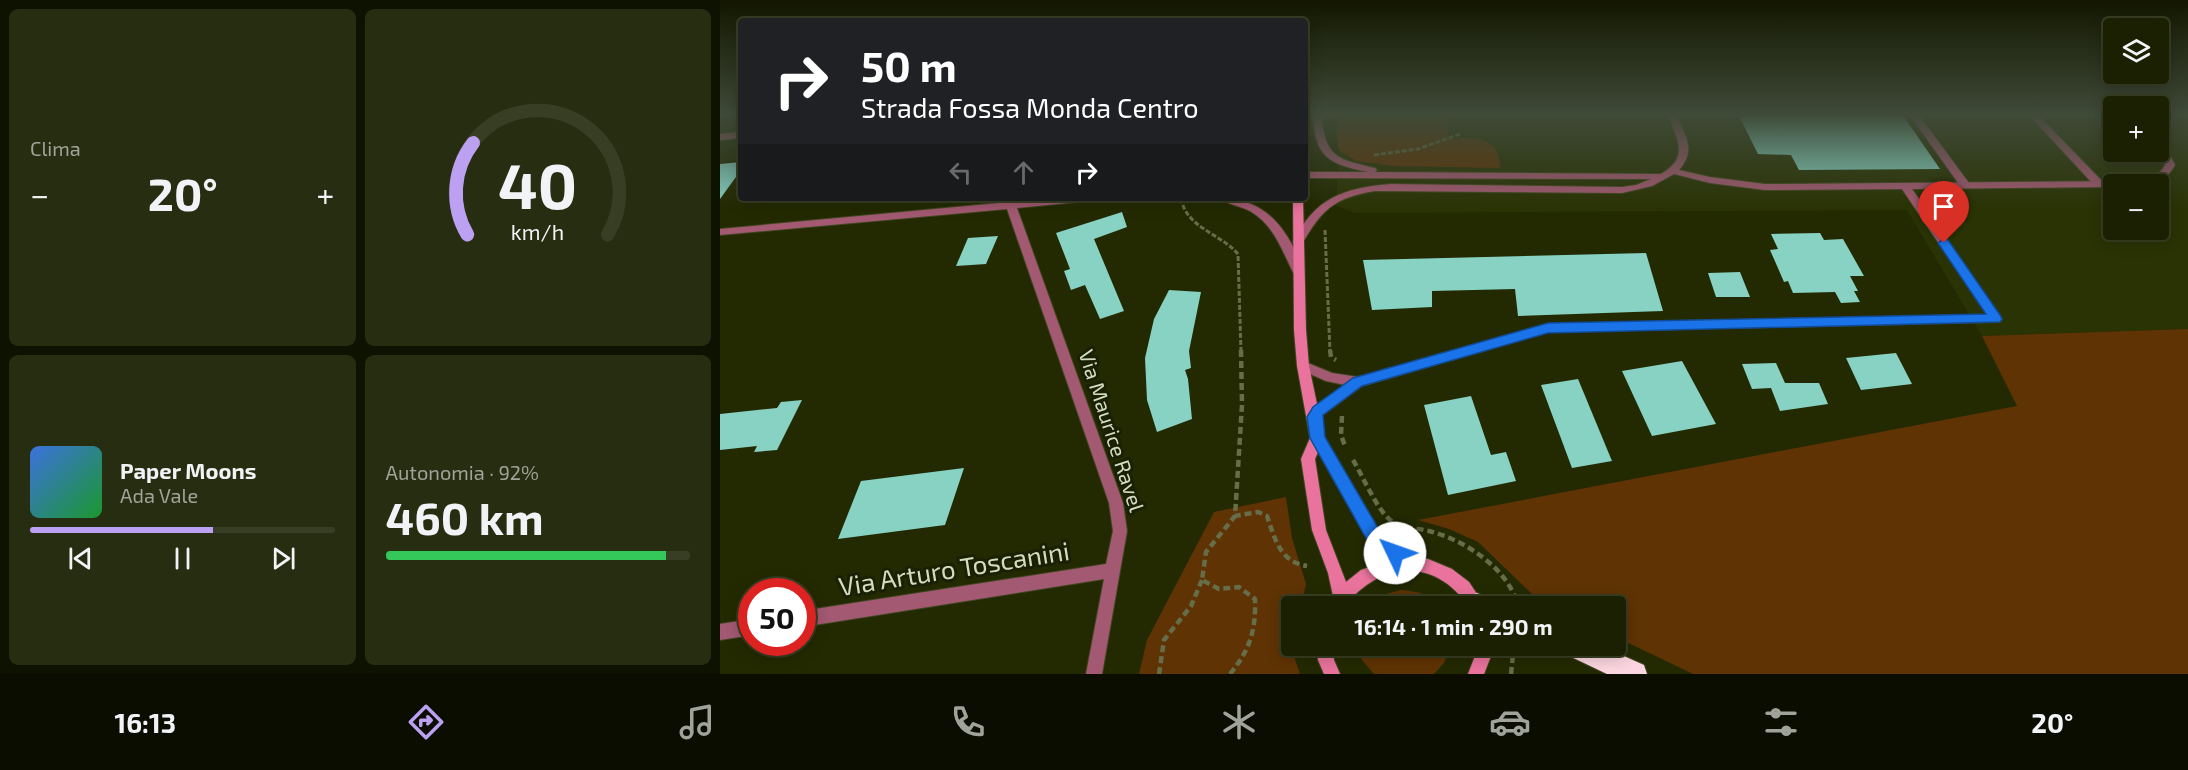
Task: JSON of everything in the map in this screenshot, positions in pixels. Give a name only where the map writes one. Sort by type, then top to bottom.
[{"type":"highway","points":[[1596,656],[1635,674]]},
{"type":"main road","points":[[1298,201],[1300,330],[1317,438],[1372,533],[1407,563]]},
{"type":"main road","points":[[1317,438],[1308,459],[1312,493],[1319,530],[1336,573],[1338,596]]},
{"type":"main road","points":[[1343,596],[1358,580],[1371,572],[1390,565],[1407,563],[1433,567],[1449,574],[1465,586],[1472,596]]},
{"type":"main road","points":[[1326,656],[1332,674]]},
{"type":"main road","points":[[1476,674],[1483,656]]},
{"type":"street","points":[[1322,145],[1327,154],[1361,168],[1412,175]]},
{"type":"street","points":[[1298,242],[1306,224],[1327,203],[1355,192],[1375,188],[1628,190],[1649,183],[1682,162],[1683,145]]},
{"type":"street","points":[[1935,145],[1965,185]]},
{"type":"street","points":[[2062,145],[2099,184]]},
{"type":"street","points":[[1308,175],[1668,173],[1765,187],[2135,184],[2154,181],[2165,175],[2168,162]]},
{"type":"street","points":[[1314,417],[1318,411],[1358,382],[1548,328],[1996,319],[1905,186]]},
{"type":"street","points":[[720,232],[1054,201]]},
{"type":"street","points":[[1232,201],[1253,209],[1276,226],[1292,253],[1299,274]]},
{"type":"street","name":"Via Maurice Ravel","points":[[1022,204],[1116,503],[1120,531],[1094,674]]},
{"type":"street","points":[[1304,366],[1330,378],[1358,382]]},
{"type":"street","name":"Via Arturo Toscanini","points":[[816,617],[1113,570]]},
{"type":"street","points":[[720,632],[738,629]]},
{"type":"path","points":[[1364,155],[1411,152],[1435,145]]},
{"type":"path","points":[[1159,674],[1164,640],[1191,606],[1202,580],[1206,552],[1235,516],[1242,405],[1238,254],[1232,244],[1223,237],[1192,221],[1181,206],[1181,201]]},
{"type":"path","points":[[1327,203],[1324,242],[1329,347],[1331,357],[1347,367],[1355,368],[1360,400],[1358,405],[1340,418],[1341,435],[1347,450]]},
{"type":"path","points":[[1351,456],[1390,521],[1409,528],[1430,531],[1465,544],[1483,558],[1506,582],[1514,596]]},
{"type":"path","points":[[1235,516],[1258,512],[1267,516],[1278,549],[1297,566],[1307,566]]},
{"type":"path","points":[[1202,580],[1220,589],[1239,587],[1255,599],[1256,619],[1249,653],[1230,674]]},
{"type":"path","points":[[1511,674],[1513,656]]},
{"type":"shaded area","points":[[1338,145],[2103,145],[2103,162],[2169,162],[2169,145],[2188,145],[2188,329],[1982,336],[1907,210],[1355,213],[1336,206]]},
{"type":"shaded area","points":[[1338,145],[1491,145],[1499,157],[1500,168],[1393,166],[1356,161],[1339,150]]},
{"type":"shaded area","points":[[2188,329],[2188,674],[1693,674],[1626,642],[1626,596],[1532,596],[1478,542],[1449,529],[1418,520],[2017,406],[1982,336]]},
{"type":"shaded area","points":[[1286,497],[1292,538],[1306,584],[1303,596],[1281,596],[1281,656],[1294,656],[1300,674],[1139,674],[1147,640],[1214,512]]},
{"type":"shaded area","points":[[1401,590],[1428,596],[1384,596]]},
{"type":"shaded area","points":[[1361,656],[1447,656],[1434,674],[1374,674]]},
{"type":"building","points":[[1754,145],[1924,145],[1940,169],[1799,170],[1791,155],[1758,154]]},
{"type":"building","points":[[738,162],[738,174],[720,199],[720,164]]},
{"type":"building","points":[[1122,212],[1127,227],[1094,239],[1124,311],[1100,319],[1085,285],[1071,290],[1064,271],[1070,269],[1056,233]]},
{"type":"building","points":[[1820,233],[1824,240],[1843,239],[1864,276],[1850,276],[1858,291],[1854,291],[1860,302],[1841,303],[1835,292],[1793,293],[1788,281],[1784,282],[1770,250],[1778,249],[1771,234]]},
{"type":"building","points":[[998,236],[986,264],[956,266],[968,238]]},
{"type":"building","points":[[1646,253],[1663,311],[1518,316],[1515,289],[1432,291],[1432,307],[1372,310],[1363,260]]},
{"type":"building","points":[[1740,272],[1750,297],[1716,297],[1708,273]]},
{"type":"building","points":[[1169,290],[1201,292],[1189,351],[1191,368],[1185,370],[1192,419],[1157,432],[1147,400],[1145,358],[1154,319]]},
{"type":"building","points":[[1896,353],[1912,384],[1861,390],[1846,358]]},
{"type":"building","points":[[1682,361],[1716,424],[1652,436],[1622,371]]},
{"type":"building","points":[[1776,363],[1785,383],[1819,383],[1828,404],[1780,411],[1771,388],[1752,389],[1742,364]]},
{"type":"building","points":[[1578,379],[1612,461],[1572,468],[1541,385]]},
{"type":"building","points":[[1471,396],[1491,455],[1506,452],[1516,481],[1448,495],[1424,405]]},
{"type":"building","points":[[802,400],[777,450],[754,452],[757,446],[720,450],[720,414],[777,408],[781,402]]},
{"type":"building","points":[[964,468],[945,525],[838,539],[861,481]]},
{"type":"route","points":[[1395,553],[1372,533],[1317,438],[1314,417],[1318,411],[1358,382],[1548,328],[1996,319],[1944,243]]}]
